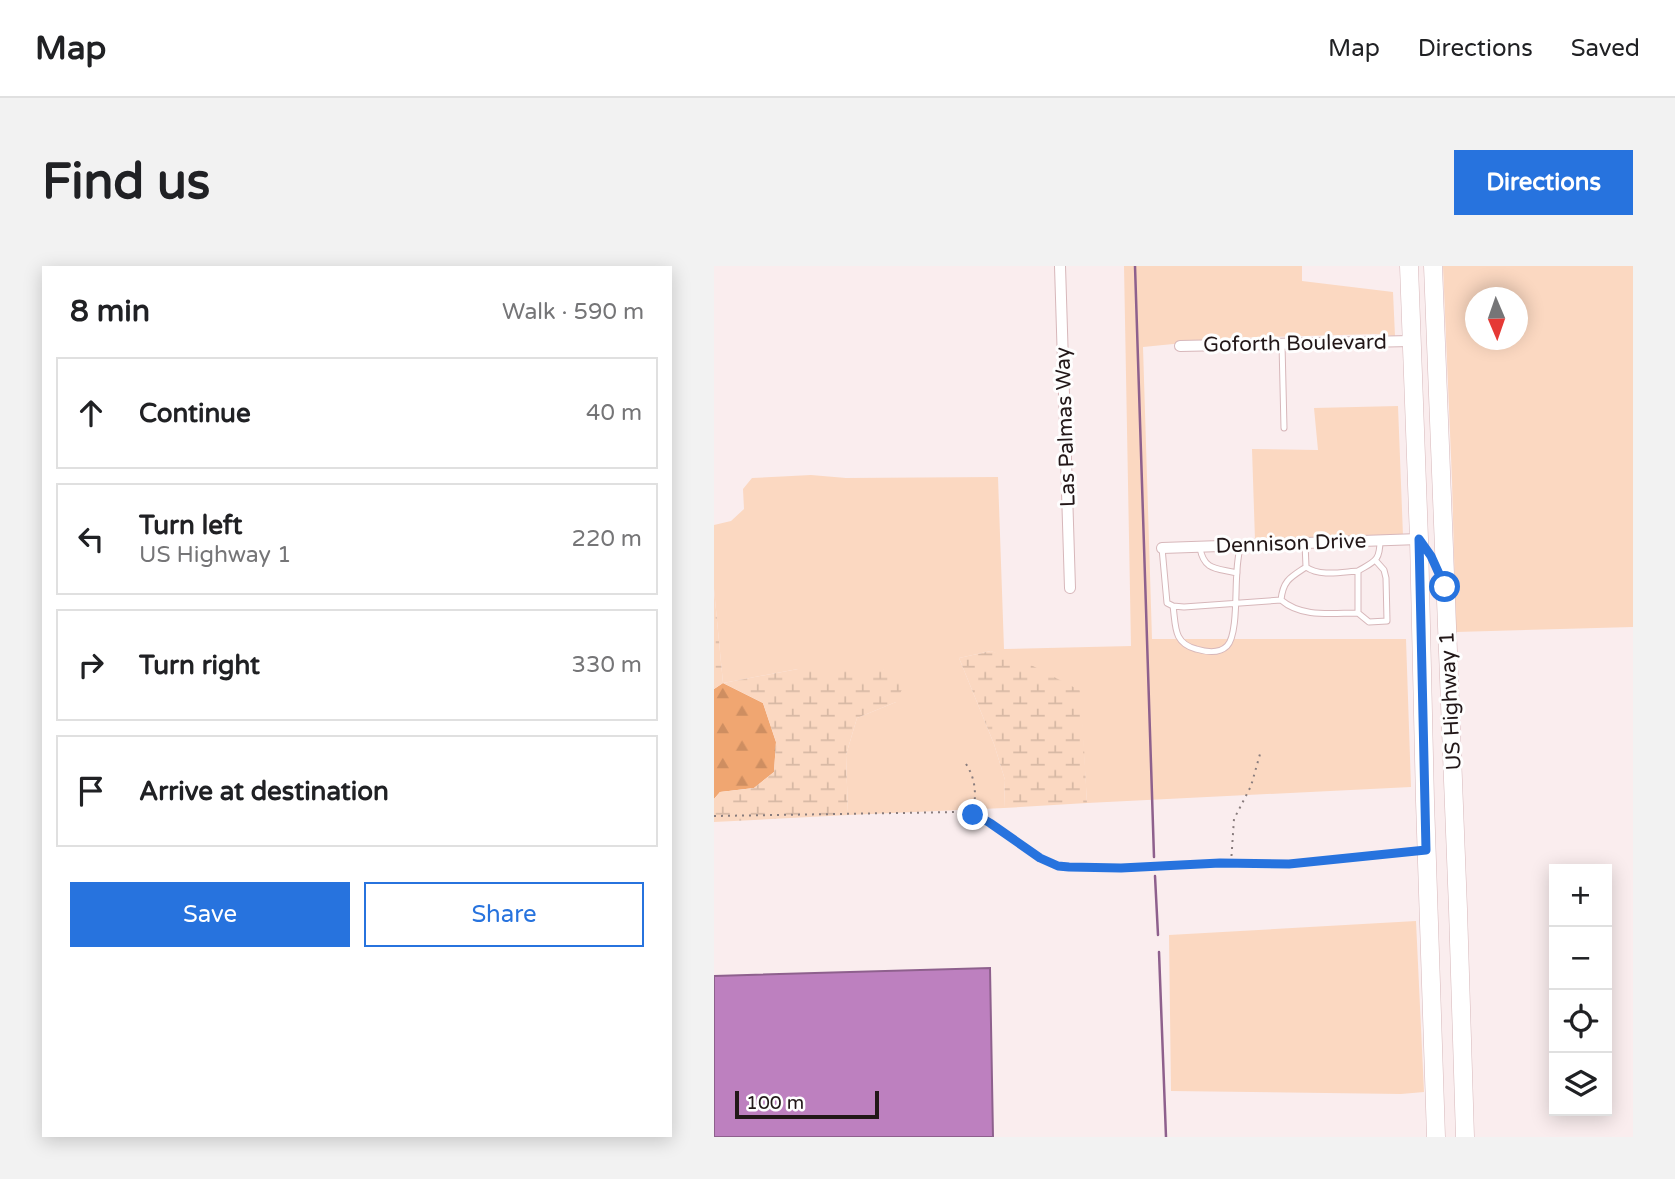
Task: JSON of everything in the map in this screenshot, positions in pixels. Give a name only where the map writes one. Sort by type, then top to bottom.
[{"type":"main road","name":"US Highway 1","points":[[1409,266],[1436,1137]]},
{"type":"main road","name":"US Highway 1","points":[[1433,266],[1465,1137]]},
{"type":"main road","points":[[1419,539],[1431,556],[1445,587]]},
{"type":"street","name":"Las Palmas Way","points":[[1060,266],[1070,588]]},
{"type":"street","name":"Goforth Boulevard","points":[[1180,346],[1411,341]]},
{"type":"street","name":"Dennison Drive","points":[[1162,548],[1419,539]]},
{"type":"lane","points":[[1282,344],[1284,428]]},
{"type":"lane","points":[[1306,567],[1321,572],[1358,571],[1376,561],[1380,552],[1380,540]]},
{"type":"lane","points":[[1305,543],[1306,567]]},
{"type":"lane","points":[[1173,606],[1177,635],[1184,645],[1214,652],[1229,644],[1233,633],[1240,545]]},
{"type":"lane","points":[[1200,546],[1205,563],[1237,573]]},
{"type":"lane","points":[[1162,548],[1167,603],[1173,606],[1281,600],[1289,607],[1309,613],[1359,613],[1369,622],[1387,621],[1386,578],[1384,570],[1376,561]]},
{"type":"lane","points":[[1281,600],[1282,588],[1286,582],[1306,567]]},
{"type":"lane","points":[[1358,571],[1359,613]]},
{"type":"path","points":[[1231,863],[1234,819],[1251,786],[1260,754]]},
{"type":"path","points":[[966,764],[973,778],[972,815]]},
{"type":"path","points":[[714,816],[958,812],[980,817],[1040,858],[1058,866],[1109,868],[1231,863],[1289,864],[1426,850]]},
{"type":"green space","points":[[1124,266],[1302,266],[1302,281],[1393,292],[1395,336],[1376,334],[1234,338],[1143,347],[1152,639],[1406,639],[1411,787],[1087,803],[1080,691],[991,651],[959,658],[994,744],[1005,780],[1004,808],[848,815],[846,755],[857,718],[896,702],[883,669],[798,669],[723,683],[714,589],[714,525],[731,521],[744,509],[743,489],[752,478],[811,475],[846,478],[998,477],[1004,649],[1131,646]]},
{"type":"green space","points":[[1443,266],[1633,266],[1633,627],[1456,632]]},
{"type":"green space","points":[[1398,406],[1403,536],[1255,540],[1252,449],[1318,450],[1314,408]]},
{"type":"green space","points":[[714,589],[723,683],[714,689]]},
{"type":"green space","points":[[991,651],[1031,665],[1081,691],[1087,803],[1004,808],[1005,780],[994,744],[959,658]]},
{"type":"green space","points":[[798,669],[883,669],[905,683],[896,702],[857,718],[846,755],[848,815],[714,822],[714,799],[720,792],[754,788],[774,772],[776,742],[763,703],[723,683]]},
{"type":"green space","points":[[723,683],[763,703],[776,742],[774,772],[754,788],[720,792],[714,799],[714,689]]},
{"type":"green space","points":[[1416,921],[1424,1092],[1171,1091],[1169,935]]},
{"type":"shaded area","points":[[990,968],[993,1137],[714,1137],[714,976]]},
{"type":"waterway","points":[[1135,266],[1154,857]]},
{"type":"waterway","points":[[1155,876],[1158,935]]},
{"type":"waterway","points":[[1159,952],[1166,1137]]},
{"type":"route","points":[[973,815],[990,823],[1027,851],[1049,863],[1069,867],[1289,864],[1426,850],[1419,539],[1431,556],[1445,587]]}]
